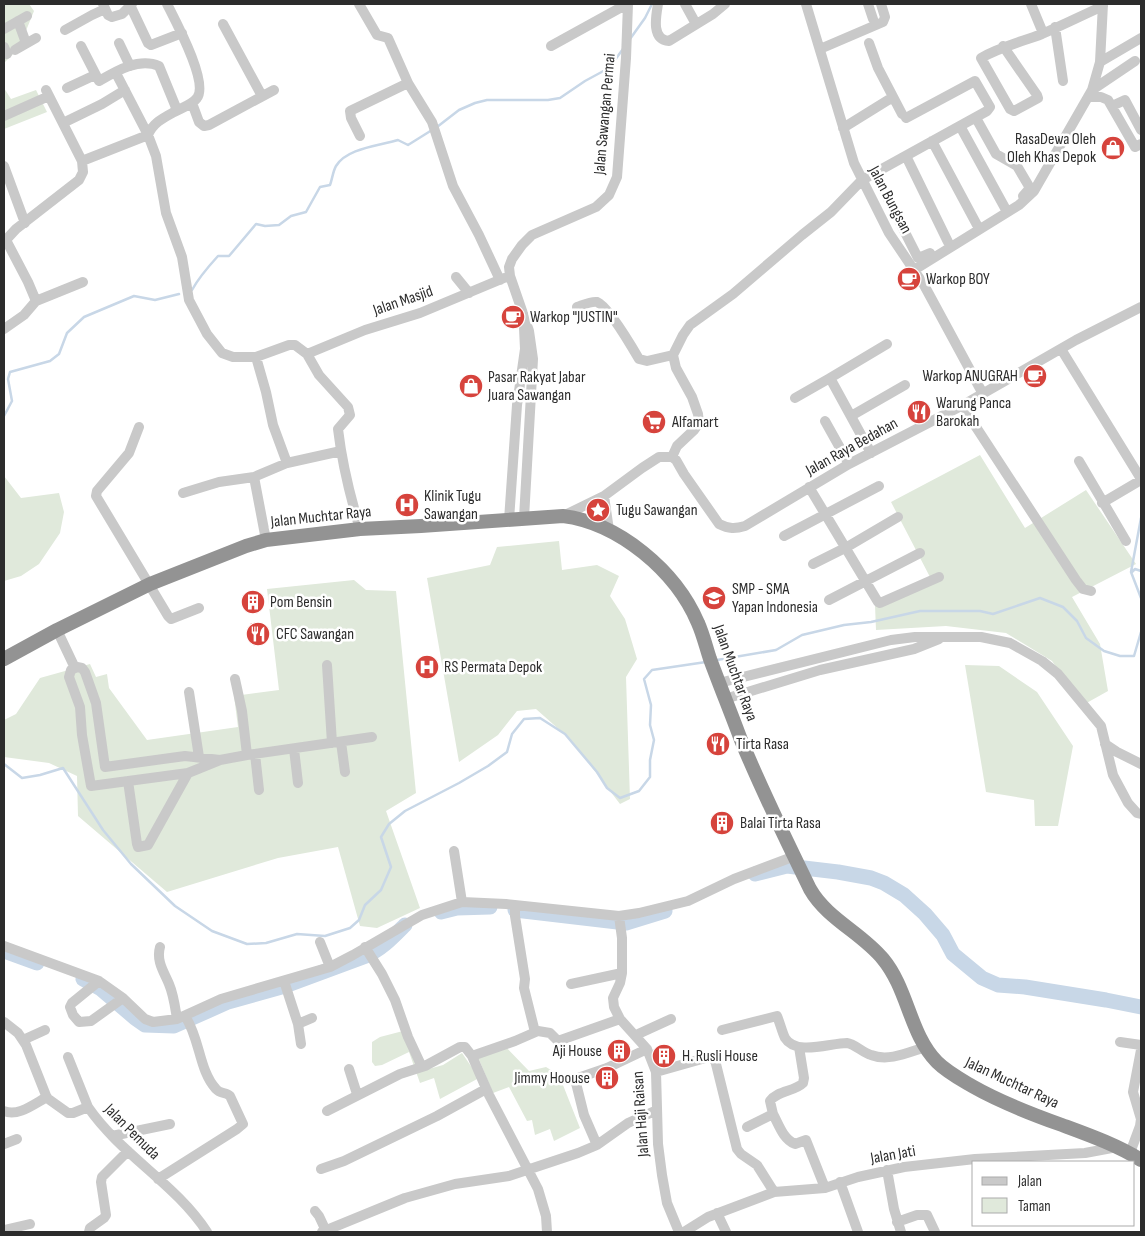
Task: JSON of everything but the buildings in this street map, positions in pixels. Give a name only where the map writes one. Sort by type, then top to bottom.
[{"type":"highway","name":"Jalan Muchtar Raya","points":[[4,659],[56,630],[150,584],[266,540],[360,529],[563,516],[609,530],[648,556],[670,579],[686,601],[698,622],[725,699],[765,795],[814,896],[870,945],[884,960],[903,992],[933,1058],[944,1068],[984,1093],[1117,1147],[1136,1157]]},
{"type":"street","points":[[65,30],[104,7],[108,15],[112,17],[122,14],[131,4],[148,43],[151,45],[182,33]]},
{"type":"street","points":[[82,161],[148,135],[151,127],[198,98],[200,84],[182,33],[167,4]]},
{"type":"street","points":[[359,4],[376,35],[388,38],[408,84],[432,122],[457,195],[479,235],[500,280]]},
{"type":"street","points":[[551,46],[627,4]]},
{"type":"street","name":"Jalan Sawangan Permai","points":[[510,276],[509,267],[512,259],[532,235],[596,207],[609,195],[617,177],[626,58],[627,4]]},
{"type":"street","points":[[658,4],[655,21],[656,28],[662,39],[669,41],[713,14],[725,4]]},
{"type":"street","points":[[685,4],[696,24]]},
{"type":"street","name":"Jalan Bungsan","points":[[806,4],[848,149],[862,180],[889,233],[914,270],[983,394]]},
{"type":"street","points":[[868,4],[873,19]]},
{"type":"street","points":[[820,49],[883,22],[885,17],[882,4]]},
{"type":"street","points":[[1030,4],[1044,33]]},
{"type":"street","points":[[914,270],[1029,196],[1046,173],[1091,94],[1100,62],[1103,5],[1044,33],[1003,46],[981,58],[1010,110],[1014,111],[1034,101],[1038,98],[1038,95],[1003,46]]},
{"type":"street","points":[[4,29],[22,18],[26,43],[15,50],[36,38]]},
{"type":"street","points":[[223,24],[262,96]]},
{"type":"street","points":[[1055,27],[1063,81]]},
{"type":"street","points":[[1100,62],[1141,38]]},
{"type":"street","points":[[118,43],[130,66]]},
{"type":"street","points":[[563,516],[604,496],[659,457],[672,457],[677,446],[699,423],[692,397],[676,368],[673,355],[690,325],[733,294],[832,212],[862,180],[976,118],[990,107],[975,80],[904,116],[878,68],[869,43]]},
{"type":"street","points":[[81,46],[99,81],[130,66],[150,62],[159,66],[177,110]]},
{"type":"street","points":[[1091,94],[1135,62]]},
{"type":"street","points":[[67,88],[95,75]]},
{"type":"street","points":[[118,77],[148,135],[156,156],[166,214],[182,257],[189,300],[207,334],[222,353],[233,357],[256,357],[289,345],[295,345],[307,354],[319,375],[350,410],[350,415],[338,429],[340,451],[360,529]]},
{"type":"street","points":[[360,136],[351,118],[350,111],[408,84]]},
{"type":"street","points":[[63,123],[102,104],[125,90]]},
{"type":"street","points":[[192,103],[199,122],[204,126],[274,90]]},
{"type":"street","points":[[4,115],[47,93],[82,161],[83,172],[79,180],[16,229],[5,241],[28,282],[36,301]]},
{"type":"street","points":[[1091,94],[1108,100],[1135,147],[1141,144]]},
{"type":"street","points":[[843,128],[894,97]]},
{"type":"street","points":[[1112,106],[1125,100],[1141,130]]},
{"type":"street","points":[[875,173],[920,259],[1005,208],[1028,193],[1030,188],[1017,166],[994,151],[976,118]]},
{"type":"street","points":[[960,126],[1005,208]]},
{"type":"street","points":[[932,142],[977,225]]},
{"type":"street","points":[[906,156],[948,242]]},
{"type":"street","points":[[4,166],[25,223]]},
{"type":"street","points":[[509,520],[514,442],[528,349],[524,317],[510,276]]},
{"type":"street","name":"Jalan Masjid","points":[[307,354],[365,330],[420,313],[510,276]]},
{"type":"street","points":[[456,277],[469,292]]},
{"type":"street","points":[[4,329],[24,315],[36,301],[83,282]]},
{"type":"street","points":[[578,307],[592,302],[599,304],[620,328],[639,359],[647,361],[673,355]]},
{"type":"street","name":"Jalan Raya Bedahan","points":[[672,457],[676,460],[719,524],[734,529],[745,526],[849,464],[963,405],[1061,349],[1141,307]]},
{"type":"street","points":[[795,398],[887,344]]},
{"type":"street","points":[[524,518],[533,359],[528,349]]},
{"type":"street","points":[[1061,349],[1141,480],[1102,503]]},
{"type":"street","points":[[256,357],[273,425],[287,463]]},
{"type":"street","points":[[830,378],[871,453]]},
{"type":"street","points":[[851,416],[905,385]]},
{"type":"street","points":[[963,405],[1076,580],[1084,589],[1091,591]]},
{"type":"street","points":[[825,421],[849,464]]},
{"type":"street","points":[[139,428],[129,453],[97,491],[96,496],[168,616],[171,619],[199,608]]},
{"type":"street","points":[[514,442],[528,443]]},
{"type":"street","points":[[183,493],[219,482],[254,477],[287,463],[340,451]]},
{"type":"street","points":[[1079,461],[1126,541]]},
{"type":"street","points":[[254,477],[266,540]]},
{"type":"street","points":[[784,536],[878,486]]},
{"type":"street","points":[[809,487],[847,548],[876,600],[880,603],[940,577]]},
{"type":"street","points":[[604,496],[609,530]]},
{"type":"street","points":[[813,564],[847,548],[898,517]]},
{"type":"street","points":[[829,600],[920,553]]},
{"type":"street","points":[[56,630],[75,668]]},
{"type":"street","points":[[718,679],[892,640],[915,637],[981,637],[1010,643],[1042,661],[1058,674],[1102,726],[1113,775],[1128,803],[1137,813],[1141,814]]},
{"type":"street","points":[[725,699],[820,670],[914,650],[940,638]]},
{"type":"street","points":[[327,665],[337,743],[345,772]]},
{"type":"street","points":[[220,760],[185,756],[105,767],[94,696],[83,669],[80,667],[70,671],[69,677],[80,707],[82,735],[90,786],[188,773],[220,760],[372,737]]},
{"type":"street","points":[[235,679],[259,790]]},
{"type":"street","points":[[189,692],[199,757]]},
{"type":"street","points":[[1106,744],[1141,764]]},
{"type":"street","points":[[294,749],[298,783]]},
{"type":"street","points":[[128,781],[138,847],[148,845],[188,773]]},
{"type":"street","points":[[454,851],[462,902]]},
{"type":"street","points":[[4,946],[96,983],[118,1002],[148,1021],[185,1020],[222,999],[284,984],[330,967],[353,955],[368,952],[422,915],[462,902],[515,909],[618,918],[688,901],[734,879],[798,863]]},
{"type":"street","points":[[515,909],[525,979],[524,988],[535,1032]]},
{"type":"street","points":[[472,1056],[516,1041],[535,1032],[545,1031],[558,1041],[620,1019],[614,1007],[613,998],[622,973],[622,938],[618,918]]},
{"type":"street","points":[[320,942],[330,967]]},
{"type":"street","points":[[158,1179],[243,1124],[230,1096],[216,1090],[204,1068],[160,964],[158,954],[160,947]]},
{"type":"street","points":[[368,952],[396,1000],[408,1037],[422,1067]]},
{"type":"street","points":[[571,984],[622,973]]},
{"type":"street","points":[[96,983],[72,1002],[70,1011],[79,1022],[91,1021],[118,1002]]},
{"type":"street","points":[[284,984],[298,1024],[301,1044]]},
{"type":"street","points":[[722,1030],[777,1016],[785,1038],[790,1043],[799,1047],[848,1043],[871,1056],[881,1058],[897,1056],[926,1046]]},
{"type":"street","points":[[298,1024],[312,1018]]},
{"type":"street","name":"Jalan Haji Raisan","points":[[620,1019],[647,1049],[656,1072],[658,1144],[662,1175],[667,1202],[679,1232]]},
{"type":"street","points":[[636,1035],[671,1019]]},
{"type":"street","points":[[4,1022],[18,1033],[23,1040],[47,1098],[17,1113],[10,1114],[4,1111]]},
{"type":"street","points":[[23,1040],[45,1030]]},
{"type":"street","points":[[1120,1042],[1141,1045]]},
{"type":"street","points":[[327,1111],[400,1074],[422,1067],[460,1047],[465,1047],[472,1056],[486,1089],[518,1152],[529,1169],[543,1204],[547,1232]]},
{"type":"street","points":[[799,1047],[804,1078],[803,1083],[797,1088],[774,1096],[770,1100],[773,1114],[788,1141],[795,1144],[806,1140],[825,1188]]},
{"type":"street","points":[[597,1145],[584,1115],[575,1079],[607,1068],[647,1049]]},
{"type":"street","points":[[1136,1157],[1141,1119],[1133,1092],[1141,1050]]},
{"type":"street","points":[[68,1057],[88,1107]]},
{"type":"street","points":[[656,1072],[709,1057],[716,1060],[738,1149],[741,1154],[757,1165],[774,1192]]},
{"type":"street","points":[[349,1070],[358,1094]]},
{"type":"street","points":[[321,1169],[344,1161],[437,1116],[486,1089]]},
{"type":"street","name":"Jalan Pemuda","points":[[47,1098],[68,1113],[88,1107],[100,1125],[185,1204],[208,1232]]},
{"type":"street","points":[[315,1210],[324,1231],[405,1198],[455,1184],[509,1176],[597,1145],[628,1123],[657,1110]]},
{"type":"street","points":[[747,1127],[773,1114]]},
{"type":"street","points":[[112,1136],[170,1124]]},
{"type":"street","points":[[4,1144],[17,1139]]},
{"type":"street","name":"Jalan Jati","points":[[975,1161],[1085,1152],[1117,1147]]},
{"type":"street","points":[[90,1232],[90,1228],[106,1215],[101,1182],[102,1177],[128,1152]]},
{"type":"street","name":"Jalan Jati","points":[[684,1232],[696,1223],[717,1213],[774,1192],[825,1188],[840,1182],[904,1166],[972,1161]]},
{"type":"street","points":[[887,1170],[899,1227],[917,1215],[927,1215],[935,1232]]},
{"type":"street","points":[[840,1182],[858,1232]]},
{"type":"street","points":[[717,1213],[726,1232]]},
{"type":"street","points":[[4,1230],[30,1224]]},
{"type":"green space","points":[[4,4],[29,4],[34,11],[19,48],[4,63]]},
{"type":"green space","points":[[4,88],[11,99],[36,90],[47,112],[4,129]]},
{"type":"green space","points":[[980,455],[1025,528],[1086,490],[1136,564],[1072,597],[1100,644],[1108,691],[1083,705],[1052,661],[1006,633],[946,626],[876,630],[875,605],[930,577],[891,502]]},
{"type":"green space","points":[[4,476],[21,498],[59,493],[64,512],[60,533],[39,564],[21,576],[4,581]]},
{"type":"green space","points":[[559,541],[562,570],[597,565],[619,576],[610,596],[625,619],[637,659],[626,677],[630,799],[620,804],[571,740],[536,709],[517,711],[498,735],[459,762],[427,578],[490,565],[497,547]]},
{"type":"green space","points":[[354,580],[366,590],[396,591],[416,793],[386,811],[420,908],[377,928],[360,926],[338,847],[278,858],[167,892],[78,816],[77,776],[49,763],[4,757],[4,720],[16,714],[40,678],[90,664],[96,677],[107,674],[109,688],[147,740],[238,727],[234,696],[279,690],[267,589]]},
{"type":"green space","points":[[965,665],[999,666],[1037,692],[1073,746],[1058,826],[1035,826],[1034,800],[986,792]]},
{"type":"green space","points":[[403,1031],[429,1069],[443,1065],[462,1053],[479,1078],[440,1099],[434,1078],[420,1083],[409,1052],[382,1065],[375,1066],[372,1062],[372,1042],[380,1037]]},
{"type":"green space","points":[[504,1045],[529,1071],[546,1067],[559,1075],[580,1128],[554,1141],[550,1129],[535,1135],[532,1120],[527,1121],[509,1087],[493,1093],[478,1057]]},
{"type":"waterway","points":[[630,39],[645,18],[652,4]]},
{"type":"waterway","points":[[437,127],[459,110],[487,100],[548,100],[560,98],[609,68],[623,49]]},
{"type":"waterway","points":[[192,290],[218,256],[229,256],[256,224],[265,226],[279,225],[291,216],[306,212],[320,187],[330,185],[336,166],[348,155],[364,148],[398,140],[408,145],[432,130]]},
{"type":"waterway","points":[[4,416],[12,401],[8,379],[10,372],[50,361],[59,354],[67,333],[84,317],[134,296],[155,300],[179,294]]},
{"type":"waterway","points":[[1141,518],[1131,572],[1141,598]]},
{"type":"waterway","points":[[1132,572],[1135,569],[1141,571]]},
{"type":"waterway","points":[[717,660],[776,650],[802,635],[844,625],[871,622],[920,611],[980,611],[993,614],[1040,598],[1063,607],[1077,621],[1086,638],[1104,651],[1120,656],[1134,656],[1141,632]]},
{"type":"waterway","points":[[4,764],[22,778],[63,768],[103,830],[131,864],[175,906],[212,931],[247,944],[266,943],[297,934],[325,936],[350,928],[359,920],[365,905],[381,890],[391,867],[381,837],[389,824],[405,811],[459,783],[507,752],[512,734],[524,719],[540,718],[565,734],[597,772],[607,788],[620,798],[639,791],[650,777],[650,760],[654,740],[650,725],[651,705],[644,679],[652,670],[706,662]]},
{"type":"waterway","points":[[755,874],[787,866],[871,878],[884,883],[904,895],[925,914],[943,935],[953,954],[982,978],[998,985],[1025,987],[1141,1007]]},
{"type":"waterway","points":[[441,912],[457,908],[490,907]]},
{"type":"waterway","points":[[515,910],[626,923],[665,911]]},
{"type":"waterway","points":[[83,979],[101,989],[145,1025],[174,1026],[228,1002],[285,986],[366,956],[382,946],[405,925]]},
{"type":"waterway","points":[[4,951],[37,963]]},
{"type":"place","name":"RasaDewa Oleh Oleh Khas Depok","points":[[1113,148]]},
{"type":"place","name":"Warkop BOY","points":[[909,279]]},
{"type":"place","name":"Warkop \"JUSTIN\"","points":[[513,317]]},
{"type":"place","name":"Warkop ANUGRAH","points":[[1035,376]]},
{"type":"place","name":"Pasar Rakyat Jabar Juara Sawangan","points":[[471,386]]},
{"type":"place","name":"Warung Panca Barokah","points":[[919,412]]},
{"type":"place","name":"Alfamart","points":[[654,422]]},
{"type":"place","name":"Klinik Tugu Sawangan","points":[[407,505]]},
{"type":"place","name":"Tugu Sawangan","points":[[598,510]]},
{"type":"place","name":"SMP - SMA Yapan Indonesia","points":[[714,598]]},
{"type":"place","name":"Pom Bensin","points":[[253,602]]},
{"type":"place","name":"CFC Sawangan","points":[[258,634]]},
{"type":"place","name":"RS Permata Depok","points":[[427,667]]},
{"type":"place","name":"Tirta Rasa","points":[[718,744]]},
{"type":"place","name":"Balai Tirta Rasa","points":[[722,823]]},
{"type":"place","name":"Aji House","points":[[619,1051]]},
{"type":"place","name":"H. Rusli House","points":[[664,1056]]},
{"type":"place","name":"Jimmy Hoouse","points":[[607,1078]]}]
